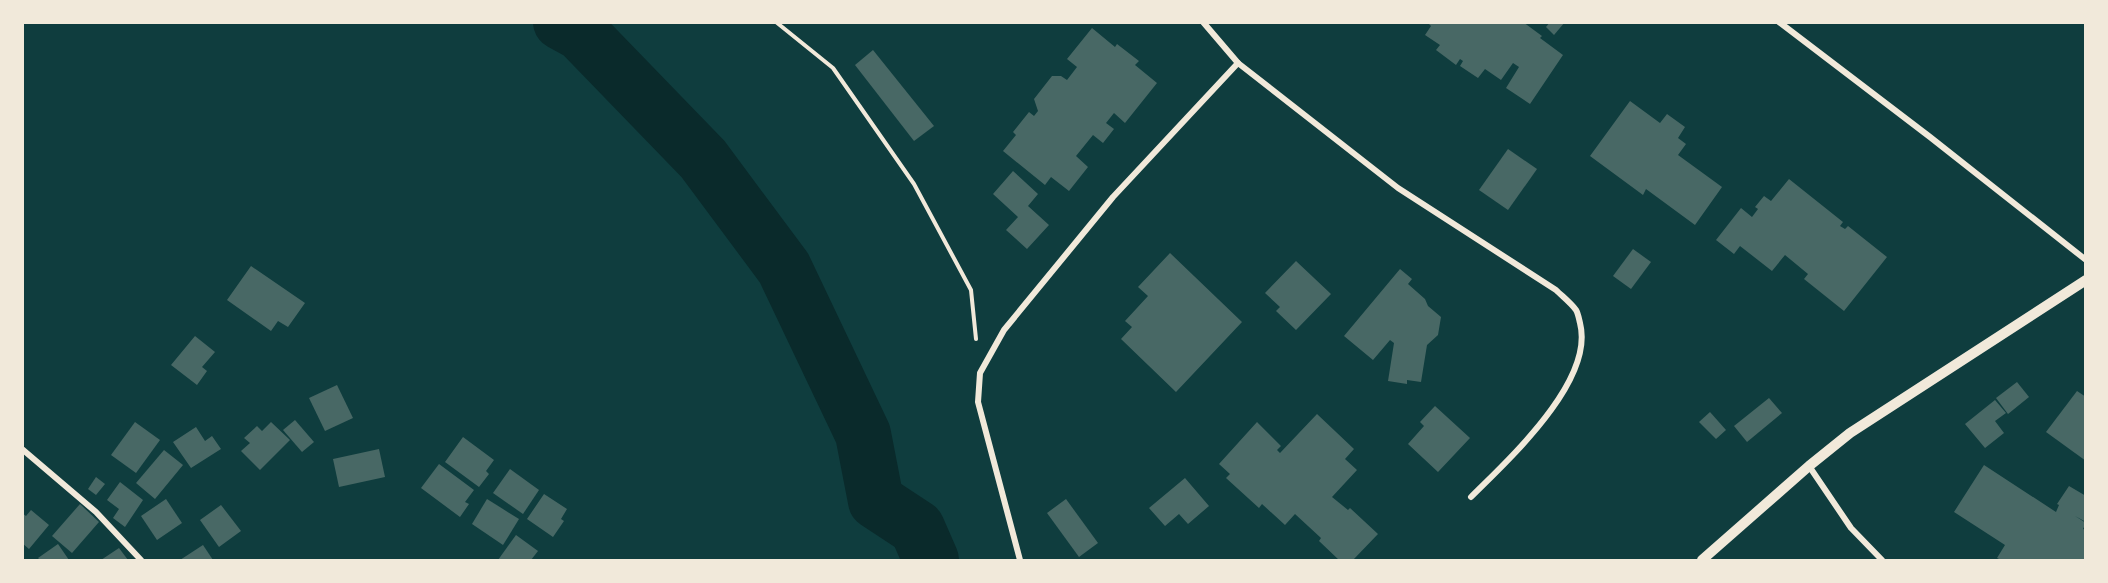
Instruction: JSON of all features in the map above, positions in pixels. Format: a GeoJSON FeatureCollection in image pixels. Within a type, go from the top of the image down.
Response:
{"type":"FeatureCollection","features":[{"type":"Feature","properties":{"kind":"street"},"geometry":{"type":"LineString","coordinates":[[1203,22],[1238,63],[1398,188],[1556,290],[1576,310],[1583,335],[1578,363],[1567,386],[1526,441],[1471,497]]}},
{"type":"Feature","properties":{"kind":"street"},"geometry":{"type":"LineString","coordinates":[[1779,22],[1930,137],[2085,260]]}},
{"type":"Feature","properties":{"kind":"street"},"geometry":{"type":"LineString","coordinates":[[1020,561],[978,402],[980,372],[1004,330],[1113,197],[1238,63]]}},
{"type":"Feature","properties":{"kind":"street"},"geometry":{"type":"LineString","coordinates":[[1702,561],[1809,466],[1850,433],[2085,280]]}},
{"type":"Feature","properties":{"kind":"street"},"geometry":{"type":"LineString","coordinates":[[22,449],[96,512],[141,561]]}},
{"type":"Feature","properties":{"kind":"street"},"geometry":{"type":"LineString","coordinates":[[1809,466],[1851,528],[1882,561]]}},
{"type":"Feature","properties":{"kind":"path"},"geometry":{"type":"LineString","coordinates":[[776,22],[833,68],[914,184],[971,290],[980,372]]}},
{"type":"Feature","properties":{"kind":"building"},"geometry":{"type":"Polygon","coordinates":[[[1427,22],[1523,22],[1563,55],[1530,104],[1506,88],[1519,67],[1513,63],[1501,80],[1485,69],[1478,78],[1460,66],[1463,61],[1460,59],[1456,65],[1436,50],[1440,45],[1425,35],[1431,26],[1427,22]]]}},
{"type":"Feature","properties":{"kind":"building"},"geometry":{"type":"Polygon","coordinates":[[[1550,22],[1565,22],[1554,35],[1546,27],[1550,22]]]}},
{"type":"Feature","properties":{"kind":"building"},"geometry":{"type":"Polygon","coordinates":[[[1092,28],[1115,47],[1117,44],[1139,61],[1135,65],[1157,83],[1125,123],[1114,113],[1106,123],[1114,129],[1103,143],[1093,135],[1076,156],[1088,167],[1069,191],[1051,177],[1045,185],[1003,151],[1016,135],[1013,132],[1029,112],[1034,116],[1038,111],[1034,99],[1052,76],[1061,76],[1067,80],[1077,67],[1067,59],[1092,28]]]}},
{"type":"Feature","properties":{"kind":"building"},"geometry":{"type":"Polygon","coordinates":[[[873,50],[934,126],[914,141],[855,65],[873,50]]]}},
{"type":"Feature","properties":{"kind":"building"},"geometry":{"type":"Polygon","coordinates":[[[1630,101],[1660,123],[1667,114],[1685,127],[1678,138],[1686,144],[1678,155],[1722,187],[1695,225],[1646,189],[1643,195],[1590,156],[1630,101]]]}},
{"type":"Feature","properties":{"kind":"building"},"geometry":{"type":"Polygon","coordinates":[[[1508,149],[1537,169],[1508,210],[1479,190],[1508,149]]]}},
{"type":"Feature","properties":{"kind":"building"},"geometry":{"type":"Polygon","coordinates":[[[1013,171],[1038,194],[1028,206],[1049,225],[1027,249],[1006,230],[1018,217],[993,194],[1013,171]]]}},
{"type":"Feature","properties":{"kind":"building"},"geometry":{"type":"Polygon","coordinates":[[[1789,179],[1843,222],[1840,226],[1845,229],[1848,226],[1887,257],[1844,311],[1804,279],[1808,274],[1785,255],[1772,271],[1740,246],[1734,254],[1716,240],[1741,208],[1752,217],[1758,209],[1755,207],[1764,196],[1771,201],[1789,179]]]}},
{"type":"Feature","properties":{"kind":"building"},"geometry":{"type":"Polygon","coordinates":[[[1633,249],[1651,262],[1631,289],[1613,276],[1633,249]]]}},
{"type":"Feature","properties":{"kind":"building"},"geometry":{"type":"Polygon","coordinates":[[[1170,253],[1242,322],[1176,392],[1121,339],[1132,327],[1125,321],[1148,296],[1138,287],[1170,253]]]}},
{"type":"Feature","properties":{"kind":"building"},"geometry":{"type":"Polygon","coordinates":[[[1296,261],[1331,294],[1296,330],[1276,311],[1280,307],[1265,293],[1296,261]]]}},
{"type":"Feature","properties":{"kind":"building"},"geometry":{"type":"Polygon","coordinates":[[[251,266],[305,303],[288,327],[278,321],[271,331],[227,300],[251,266]]]}},
{"type":"Feature","properties":{"kind":"building"},"geometry":{"type":"Polygon","coordinates":[[[1400,269],[1412,279],[1408,284],[1441,317],[1438,335],[1427,345],[1421,382],[1407,380],[1407,384],[1388,381],[1394,343],[1390,340],[1373,360],[1344,336],[1400,269]]]}},
{"type":"Feature","properties":{"kind":"building"},"geometry":{"type":"Polygon","coordinates":[[[195,336],[215,352],[202,367],[207,371],[197,385],[171,365],[195,336]]]}},
{"type":"Feature","properties":{"kind":"building"},"geometry":{"type":"Polygon","coordinates":[[[2017,382],[2029,397],[2008,414],[1996,398],[2017,382]]]}},
{"type":"Feature","properties":{"kind":"building"},"geometry":{"type":"Polygon","coordinates":[[[337,385],[353,418],[325,431],[309,398],[337,385]]]}},
{"type":"Feature","properties":{"kind":"building"},"geometry":{"type":"Polygon","coordinates":[[[2077,391],[2086,397],[2086,461],[2046,432],[2077,391]]]}},
{"type":"Feature","properties":{"kind":"building"},"geometry":{"type":"Polygon","coordinates":[[[1769,398],[1782,413],[1747,442],[1734,426],[1769,398]]]}},
{"type":"Feature","properties":{"kind":"building"},"geometry":{"type":"Polygon","coordinates":[[[1995,400],[2006,413],[1995,421],[2004,433],[1985,448],[1965,424],[1995,400]]]}},
{"type":"Feature","properties":{"kind":"building"},"geometry":{"type":"Polygon","coordinates":[[[1435,406],[1470,438],[1438,472],[1408,444],[1424,426],[1420,422],[1435,406]]]}},
{"type":"Feature","properties":{"kind":"building"},"geometry":{"type":"Polygon","coordinates":[[[1710,412],[1726,430],[1716,439],[1699,422],[1710,412]]]}},
{"type":"Feature","properties":{"kind":"building"},"geometry":{"type":"Polygon","coordinates":[[[1317,414],[1354,449],[1345,459],[1357,470],[1332,497],[1348,510],[1350,508],[1378,534],[1353,560],[1339,560],[1319,541],[1321,538],[1295,514],[1285,525],[1262,504],[1259,508],[1226,478],[1230,474],[1219,464],[1257,422],[1281,446],[1277,450],[1280,453],[1317,414]]]}},
{"type":"Feature","properties":{"kind":"building"},"geometry":{"type":"Polygon","coordinates":[[[295,420],[314,442],[302,452],[283,430],[295,420]]]}},
{"type":"Feature","properties":{"kind":"building"},"geometry":{"type":"Polygon","coordinates":[[[135,422],[160,440],[136,473],[111,455],[135,422]]]}},
{"type":"Feature","properties":{"kind":"building"},"geometry":{"type":"Polygon","coordinates":[[[271,422],[290,440],[260,470],[241,451],[250,443],[244,438],[257,426],[262,431],[271,422]]]}},
{"type":"Feature","properties":{"kind":"building"},"geometry":{"type":"Polygon","coordinates":[[[196,427],[205,441],[212,436],[221,449],[191,468],[173,442],[196,427]]]}},
{"type":"Feature","properties":{"kind":"building"},"geometry":{"type":"Polygon","coordinates":[[[463,437],[494,460],[486,471],[489,474],[479,487],[445,462],[463,437]]]}},
{"type":"Feature","properties":{"kind":"building"},"geometry":{"type":"Polygon","coordinates":[[[379,449],[385,477],[339,487],[333,459],[379,449]]]}},
{"type":"Feature","properties":{"kind":"building"},"geometry":{"type":"Polygon","coordinates":[[[164,450],[183,465],[155,499],[136,483],[164,450]]]}},
{"type":"Feature","properties":{"kind":"building"},"geometry":{"type":"Polygon","coordinates":[[[439,464],[474,490],[465,502],[469,504],[460,517],[421,488],[439,464]]]}},
{"type":"Feature","properties":{"kind":"building"},"geometry":{"type":"Polygon","coordinates":[[[1984,465],[2056,512],[2059,505],[2057,504],[2069,486],[2086,496],[2086,522],[2075,516],[2086,523],[2083,529],[2086,530],[2086,560],[2001,560],[1997,558],[2005,545],[1954,512],[1984,465]]]}},
{"type":"Feature","properties":{"kind":"building"},"geometry":{"type":"Polygon","coordinates":[[[510,469],[539,490],[523,514],[493,493],[510,469]]]}},
{"type":"Feature","properties":{"kind":"building"},"geometry":{"type":"Polygon","coordinates":[[[96,477],[105,484],[96,495],[88,489],[96,477]]]}},
{"type":"Feature","properties":{"kind":"building"},"geometry":{"type":"Polygon","coordinates":[[[1185,478],[1209,506],[1188,524],[1179,514],[1165,526],[1149,508],[1185,478]]]}},
{"type":"Feature","properties":{"kind":"building"},"geometry":{"type":"Polygon","coordinates":[[[120,482],[143,500],[125,527],[113,518],[119,509],[107,500],[120,482]]]}},
{"type":"Feature","properties":{"kind":"building"},"geometry":{"type":"Polygon","coordinates":[[[544,494],[567,509],[561,519],[564,521],[553,537],[527,519],[544,494]]]}},
{"type":"Feature","properties":{"kind":"building"},"geometry":{"type":"Polygon","coordinates":[[[166,499],[182,523],[157,540],[141,516],[166,499]]]}},
{"type":"Feature","properties":{"kind":"building"},"geometry":{"type":"Polygon","coordinates":[[[487,499],[519,519],[503,545],[472,524],[487,499]]]}},
{"type":"Feature","properties":{"kind":"building"},"geometry":{"type":"Polygon","coordinates":[[[1066,499],[1098,543],[1079,557],[1047,513],[1066,499]]]}},
{"type":"Feature","properties":{"kind":"building"},"geometry":{"type":"Polygon","coordinates":[[[80,504],[99,522],[72,553],[52,536],[80,504]]]}},
{"type":"Feature","properties":{"kind":"building"},"geometry":{"type":"Polygon","coordinates":[[[221,505],[241,531],[219,547],[200,520],[221,505]]]}},
{"type":"Feature","properties":{"kind":"building"},"geometry":{"type":"Polygon","coordinates":[[[31,510],[49,525],[29,549],[22,543],[22,513],[26,516],[31,510]]]}},
{"type":"Feature","properties":{"kind":"building"},"geometry":{"type":"Polygon","coordinates":[[[516,535],[538,551],[531,560],[498,560],[516,535]]]}},
{"type":"Feature","properties":{"kind":"building"},"geometry":{"type":"Polygon","coordinates":[[[58,544],[69,560],[40,560],[38,558],[58,544]]]}},
{"type":"Feature","properties":{"kind":"building"},"geometry":{"type":"Polygon","coordinates":[[[203,545],[213,560],[180,560],[203,545]]]}},
{"type":"Feature","properties":{"kind":"building"},"geometry":{"type":"Polygon","coordinates":[[[119,548],[128,560],[101,560],[119,548]]]}},
{"type":"Feature","properties":{"kind":"waterway"},"geometry":{"type":"LineString","coordinates":[[561,22],[581,33],[703,159],[784,268],[863,434],[876,501],[917,528],[931,560]]}}]}
